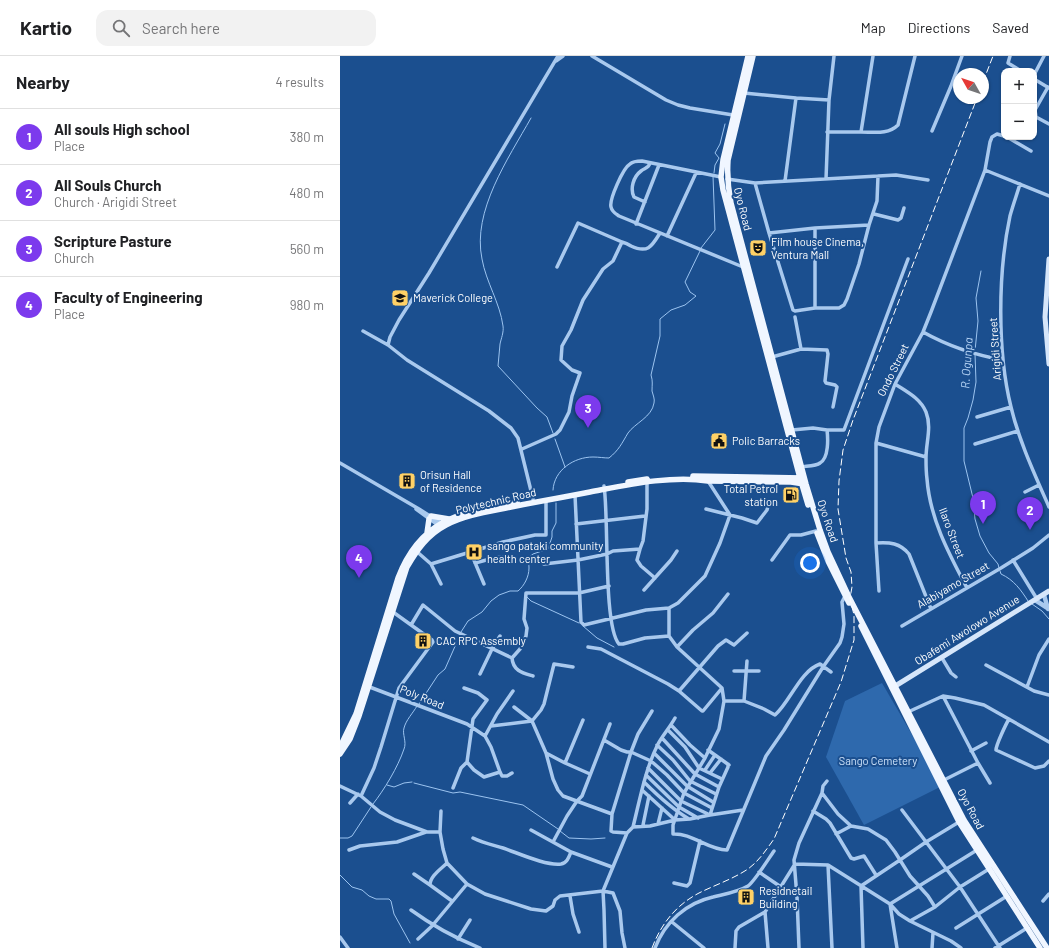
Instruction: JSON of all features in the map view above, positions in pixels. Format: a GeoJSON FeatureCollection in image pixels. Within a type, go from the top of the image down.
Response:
{"type":"FeatureCollection","features":[{"type":"Feature","properties":{"kind":"main road","name":"Oyo Road"},"geometry":{"type":"LineString","coordinates":[[748,56],[723,160],[725,202],[743,267],[772,357],[792,430],[799,467]]}},
{"type":"Feature","properties":{"kind":"main road","name":"Oyo Road"},"geometry":{"type":"LineString","coordinates":[[753,56],[724,178],[816,531],[828,561],[847,596]]}},
{"type":"Feature","properties":{"kind":"main road"},"geometry":{"type":"LineString","coordinates":[[1049,260],[1045,317],[1049,364]]}},
{"type":"Feature","properties":{"kind":"main road"},"geometry":{"type":"LineString","coordinates":[[790,478],[799,467]]}},
{"type":"Feature","properties":{"kind":"main road","name":"Polytechnic Road"},"geometry":{"type":"LineString","coordinates":[[386,626],[407,567],[415,550],[450,519],[472,512],[533,499],[542,500],[575,495],[636,480],[669,476],[758,479],[791,482],[803,481]]}},
{"type":"Feature","properties":{"kind":"main road","name":"Polytechnic Road"},"geometry":{"type":"LineString","coordinates":[[340,747],[356,714],[367,685],[386,626],[398,578],[403,566],[427,533],[457,520],[477,515],[542,500],[604,488],[647,482],[686,479],[708,481],[790,478],[803,481]]}},
{"type":"Feature","properties":{"kind":"main road","name":"Oyo Road"},"geometry":{"type":"LineString","coordinates":[[803,481],[826,546],[854,611],[964,820],[1040,948]]}},
{"type":"Feature","properties":{"kind":"main road"},"geometry":{"type":"LineString","coordinates":[[427,533],[430,517],[450,519]]}},
{"type":"Feature","properties":{"kind":"main road","name":"Obafemi Awolowo Avenue"},"geometry":{"type":"LineString","coordinates":[[893,687],[1049,591]]}},
{"type":"Feature","properties":{"kind":"main road","name":"Polytechnic Road"},"geometry":{"type":"LineString","coordinates":[[340,754],[350,739],[359,716],[367,685]]}},
{"type":"Feature","properties":{"kind":"main road","name":"Oyo Road"},"geometry":{"type":"LineString","coordinates":[[907,713],[959,822],[1007,896],[1015,904],[1047,948]]}},
{"type":"Feature","properties":{"kind":"street"},"geometry":{"type":"LineString","coordinates":[[388,345],[390,336],[399,320],[429,273],[558,56]]}},
{"type":"Feature","properties":{"kind":"street"},"geometry":{"type":"LineString","coordinates":[[555,62],[563,56]]}},
{"type":"Feature","properties":{"kind":"street"},"geometry":{"type":"LineString","coordinates":[[592,56],[666,100],[678,105],[733,115]]}},
{"type":"Feature","properties":{"kind":"street"},"geometry":{"type":"LineString","coordinates":[[826,179],[829,100],[834,56]]}},
{"type":"Feature","properties":{"kind":"street"},"geometry":{"type":"LineString","coordinates":[[861,132],[873,56]]}},
{"type":"Feature","properties":{"kind":"street"},"geometry":{"type":"LineString","coordinates":[[827,132],[887,132],[891,131],[898,125],[915,56]]}},
{"type":"Feature","properties":{"kind":"street"},"geometry":{"type":"LineString","coordinates":[[932,131],[952,86],[962,56]]}},
{"type":"Feature","properties":{"kind":"street"},"geometry":{"type":"LineString","coordinates":[[1010,56],[1008,63],[1016,68]]}},
{"type":"Feature","properties":{"kind":"street"},"geometry":{"type":"LineString","coordinates":[[1037,69],[1044,56]]}},
{"type":"Feature","properties":{"kind":"street"},"geometry":{"type":"LineString","coordinates":[[1037,81],[1049,88],[1035,110],[1036,117],[1049,124]]}},
{"type":"Feature","properties":{"kind":"street"},"geometry":{"type":"LineString","coordinates":[[744,93],[829,100]]}},
{"type":"Feature","properties":{"kind":"street"},"geometry":{"type":"LineString","coordinates":[[785,181],[796,98]]}},
{"type":"Feature","properties":{"kind":"street","name":"Ondo Street"},"geometry":{"type":"LineString","coordinates":[[879,591],[876,543],[876,443],[879,427],[895,384],[923,332],[985,170],[992,137],[997,134],[1001,135]]}},
{"type":"Feature","properties":{"kind":"street"},"geometry":{"type":"LineString","coordinates":[[1013,140],[1031,150]]}},
{"type":"Feature","properties":{"kind":"street"},"geometry":{"type":"LineString","coordinates":[[743,267],[636,224],[612,212],[610,206],[611,200],[622,174],[630,163],[638,161],[755,183],[896,175],[928,180]]}},
{"type":"Feature","properties":{"kind":"street"},"geometry":{"type":"LineString","coordinates":[[645,202],[634,197],[631,191],[639,173],[648,168],[650,163]]}},
{"type":"Feature","properties":{"kind":"street"},"geometry":{"type":"LineString","coordinates":[[636,224],[659,165]]}},
{"type":"Feature","properties":{"kind":"street"},"geometry":{"type":"LineString","coordinates":[[985,170],[1049,196]]}},
{"type":"Feature","properties":{"kind":"street"},"geometry":{"type":"LineString","coordinates":[[667,236],[696,172]]}},
{"type":"Feature","properties":{"kind":"street"},"geometry":{"type":"LineString","coordinates":[[755,183],[769,233],[795,312],[815,308],[834,309],[844,305],[859,264],[869,225],[874,214],[877,201],[878,176]]}},
{"type":"Feature","properties":{"kind":"street","name":"Arigidi Street"},"geometry":{"type":"LineString","coordinates":[[1020,184],[1010,215],[1002,283],[1001,321],[1003,360],[1011,407],[1018,431],[1039,485],[1047,498],[1049,507]]}},
{"type":"Feature","properties":{"kind":"street"},"geometry":{"type":"LineString","coordinates":[[874,214],[898,220],[901,218],[904,208]]}},
{"type":"Feature","properties":{"kind":"street"},"geometry":{"type":"LineString","coordinates":[[557,267],[578,223],[639,249],[647,249],[652,246],[660,233]]}},
{"type":"Feature","properties":{"kind":"street"},"geometry":{"type":"LineString","coordinates":[[769,233],[815,228],[869,225]]}},
{"type":"Feature","properties":{"kind":"street"},"geometry":{"type":"LineString","coordinates":[[815,228],[815,308]]}},
{"type":"Feature","properties":{"kind":"street"},"geometry":{"type":"LineString","coordinates":[[522,450],[556,434],[565,422],[569,412],[574,388],[580,373],[572,370],[561,360],[562,346],[571,330],[583,300],[603,269],[613,261],[622,242]]}},
{"type":"Feature","properties":{"kind":"street"},"geometry":{"type":"LineString","coordinates":[[792,430],[813,428],[844,430],[908,258]]}},
{"type":"Feature","properties":{"kind":"street"},"geometry":{"type":"LineString","coordinates":[[795,317],[802,349]]}},
{"type":"Feature","properties":{"kind":"street"},"geometry":{"type":"LineString","coordinates":[[363,331],[388,345],[407,360],[489,411],[512,428],[517,435],[522,450],[533,499]]}},
{"type":"Feature","properties":{"kind":"street"},"geometry":{"type":"LineString","coordinates":[[923,332],[940,341],[971,353],[1003,360]]}},
{"type":"Feature","properties":{"kind":"street"},"geometry":{"type":"LineString","coordinates":[[772,357],[802,349],[821,349],[828,351],[825,381],[826,383],[835,385],[836,387],[833,407]]}},
{"type":"Feature","properties":{"kind":"street","name":"Ilaro Street"},"geometry":{"type":"LineString","coordinates":[[895,384],[914,396],[920,402],[927,414],[929,424],[926,457],[927,481],[938,527],[947,550],[967,588]]}},
{"type":"Feature","properties":{"kind":"street"},"geometry":{"type":"LineString","coordinates":[[978,417],[1011,407]]}},
{"type":"Feature","properties":{"kind":"street"},"geometry":{"type":"LineString","coordinates":[[799,467],[819,464],[822,462],[827,449],[828,430]]}},
{"type":"Feature","properties":{"kind":"street"},"geometry":{"type":"LineString","coordinates":[[975,444],[1018,431]]}},
{"type":"Feature","properties":{"kind":"street"},"geometry":{"type":"LineString","coordinates":[[876,443],[926,457]]}},
{"type":"Feature","properties":{"kind":"street"},"geometry":{"type":"LineString","coordinates":[[340,463],[430,517],[441,526]]}},
{"type":"Feature","properties":{"kind":"street"},"geometry":{"type":"LineString","coordinates":[[708,481],[730,515]]}},
{"type":"Feature","properties":{"kind":"street"},"geometry":{"type":"LineString","coordinates":[[647,482],[646,516],[643,541],[637,560],[638,564],[655,578]]}},
{"type":"Feature","properties":{"kind":"street"},"geometry":{"type":"LineString","coordinates":[[1025,492],[1039,485]]}},
{"type":"Feature","properties":{"kind":"street"},"geometry":{"type":"LineString","coordinates":[[604,488],[611,618],[616,639],[619,644],[623,644],[645,638],[669,636]]}},
{"type":"Feature","properties":{"kind":"street"},"geometry":{"type":"LineString","coordinates":[[575,495],[578,593],[582,625],[646,610],[669,608],[685,598],[705,576],[720,543],[730,515]]}},
{"type":"Feature","properties":{"kind":"street"},"geometry":{"type":"LineString","coordinates":[[431,564],[503,542],[535,535],[546,535],[542,500]]}},
{"type":"Feature","properties":{"kind":"street"},"geometry":{"type":"LineString","coordinates":[[706,509],[757,524],[767,510],[769,502]]}},
{"type":"Feature","properties":{"kind":"street"},"geometry":{"type":"LineString","coordinates":[[576,524],[646,516]]}},
{"type":"Feature","properties":{"kind":"street"},"geometry":{"type":"LineString","coordinates":[[772,560],[789,536],[801,535],[816,531]]}},
{"type":"Feature","properties":{"kind":"street"},"geometry":{"type":"LineString","coordinates":[[1049,536],[1013,560],[1033,602],[1049,609]]}},
{"type":"Feature","properties":{"kind":"street"},"geometry":{"type":"LineString","coordinates":[[876,543],[891,542],[905,548],[909,554],[931,609]]}},
{"type":"Feature","properties":{"kind":"street"},"geometry":{"type":"LineString","coordinates":[[472,546],[471,553],[474,563],[484,584]]}},
{"type":"Feature","properties":{"kind":"street"},"geometry":{"type":"LineString","coordinates":[[544,564],[578,560],[607,554],[613,551],[640,549]]}},
{"type":"Feature","properties":{"kind":"street"},"geometry":{"type":"LineString","coordinates":[[415,550],[431,564],[441,584]]}},
{"type":"Feature","properties":{"kind":"street"},"geometry":{"type":"LineString","coordinates":[[644,590],[671,560],[676,551]]}},
{"type":"Feature","properties":{"kind":"street"},"geometry":{"type":"LineString","coordinates":[[474,563],[494,558],[512,556]]}},
{"type":"Feature","properties":{"kind":"street","name":"Alabiyamo Street"},"geometry":{"type":"LineString","coordinates":[[902,626],[1013,560]]}},
{"type":"Feature","properties":{"kind":"street"},"geometry":{"type":"LineString","coordinates":[[512,658],[520,649],[526,636],[527,628],[524,619],[526,593],[578,593],[609,586]]}},
{"type":"Feature","properties":{"kind":"street"},"geometry":{"type":"LineString","coordinates":[[677,647],[693,630],[713,613],[728,594]]}},
{"type":"Feature","properties":{"kind":"street"},"geometry":{"type":"LineString","coordinates":[[1044,595],[1049,609]]}},
{"type":"Feature","properties":{"kind":"street"},"geometry":{"type":"LineString","coordinates":[[669,608],[669,636],[677,647],[722,688],[724,701],[719,729],[700,768],[687,786],[677,812],[673,834],[682,834],[718,850],[727,850],[742,810],[769,750],[784,730],[823,667],[836,650],[842,637],[844,624],[842,602],[847,596]]}},
{"type":"Feature","properties":{"kind":"street"},"geometry":{"type":"LineString","coordinates":[[411,625],[423,605],[455,631],[512,658]]}},
{"type":"Feature","properties":{"kind":"street"},"geometry":{"type":"LineString","coordinates":[[350,803],[360,795],[374,768],[396,696],[402,683],[433,641],[392,612]]}},
{"type":"Feature","properties":{"kind":"street"},"geometry":{"type":"LineString","coordinates":[[679,691],[718,646],[726,640],[734,645],[747,633]]}},
{"type":"Feature","properties":{"kind":"street"},"geometry":{"type":"LineString","coordinates":[[480,674],[500,636]]}},
{"type":"Feature","properties":{"kind":"street"},"geometry":{"type":"LineString","coordinates":[[1027,687],[1039,655],[1049,639]]}},
{"type":"Feature","properties":{"kind":"street"},"geometry":{"type":"LineString","coordinates":[[588,647],[602,649],[668,684],[679,691],[702,711],[722,688]]}},
{"type":"Feature","properties":{"kind":"street"},"geometry":{"type":"LineString","coordinates":[[512,658],[516,669],[533,676]]}},
{"type":"Feature","properties":{"kind":"street"},"geometry":{"type":"LineString","coordinates":[[942,658],[951,673],[956,677]]}},
{"type":"Feature","properties":{"kind":"street"},"geometry":{"type":"LineString","coordinates":[[744,701],[747,661]]}},
{"type":"Feature","properties":{"kind":"street"},"geometry":{"type":"LineString","coordinates":[[491,726],[532,721],[542,708],[554,664],[573,667]]}},
{"type":"Feature","properties":{"kind":"street"},"geometry":{"type":"LineString","coordinates":[[724,701],[744,701],[764,709],[774,715],[801,680],[817,665],[820,664],[831,672]]}},
{"type":"Feature","properties":{"kind":"street"},"geometry":{"type":"LineString","coordinates":[[986,665],[1034,691],[1049,696]]}},
{"type":"Feature","properties":{"kind":"street"},"geometry":{"type":"LineString","coordinates":[[734,671],[759,672]]}},
{"type":"Feature","properties":{"kind":"street","name":"Poly Road"},"geometry":{"type":"LineString","coordinates":[[367,685],[464,723],[485,736]]}},
{"type":"Feature","properties":{"kind":"street"},"geometry":{"type":"LineString","coordinates":[[453,788],[461,768],[467,762],[473,728],[473,719],[487,700],[478,693],[464,688]]}},
{"type":"Feature","properties":{"kind":"street"},"geometry":{"type":"LineString","coordinates":[[512,773],[504,776],[500,772],[491,747],[485,736],[497,714],[513,691]]}},
{"type":"Feature","properties":{"kind":"street"},"geometry":{"type":"LineString","coordinates":[[907,713],[943,696],[955,698],[984,705],[1049,742]]}},
{"type":"Feature","properties":{"kind":"street"},"geometry":{"type":"LineString","coordinates":[[943,696],[990,783]]}},
{"type":"Feature","properties":{"kind":"street"},"geometry":{"type":"LineString","coordinates":[[514,707],[532,721],[546,753],[553,779],[559,792],[563,796],[612,814]]}},
{"type":"Feature","properties":{"kind":"street"},"geometry":{"type":"LineString","coordinates":[[627,833],[611,831],[612,814],[631,752],[638,734],[652,711]]}},
{"type":"Feature","properties":{"kind":"street"},"geometry":{"type":"LineString","coordinates":[[605,948],[605,925],[602,891],[627,833],[633,827],[644,782],[654,753],[675,718]]}},
{"type":"Feature","properties":{"kind":"street"},"geometry":{"type":"LineString","coordinates":[[1009,719],[1004,726],[996,746],[996,750],[1034,768],[1044,766],[1049,761]]}},
{"type":"Feature","properties":{"kind":"street"},"geometry":{"type":"LineString","coordinates":[[565,763],[583,720]]}},
{"type":"Feature","properties":{"kind":"street"},"geometry":{"type":"LineString","coordinates":[[553,842],[577,801],[582,796],[610,724]]}},
{"type":"Feature","properties":{"kind":"street"},"geometry":{"type":"LineString","coordinates":[[671,725],[705,758]]}},
{"type":"Feature","properties":{"kind":"street"},"geometry":{"type":"LineString","coordinates":[[668,730],[685,747],[700,768],[722,779]]}},
{"type":"Feature","properties":{"kind":"street"},"geometry":{"type":"LineString","coordinates":[[662,738],[695,774],[719,787]]}},
{"type":"Feature","properties":{"kind":"street"},"geometry":{"type":"LineString","coordinates":[[604,740],[621,750],[631,752],[651,761],[684,793],[712,808]]}},
{"type":"Feature","properties":{"kind":"street"},"geometry":{"type":"LineString","coordinates":[[972,751],[986,743]]}},
{"type":"Feature","properties":{"kind":"street"},"geometry":{"type":"LineString","coordinates":[[658,745],[673,760],[690,781],[716,794]]}},
{"type":"Feature","properties":{"kind":"street"},"geometry":{"type":"LineString","coordinates":[[708,750],[729,765],[716,794],[710,815]]}},
{"type":"Feature","properties":{"kind":"street"},"geometry":{"type":"LineString","coordinates":[[546,753],[590,774]]}},
{"type":"Feature","properties":{"kind":"street"},"geometry":{"type":"LineString","coordinates":[[654,753],[687,786],[713,802]]}},
{"type":"Feature","properties":{"kind":"street"},"geometry":{"type":"LineString","coordinates":[[705,770],[715,755]]}},
{"type":"Feature","properties":{"kind":"street"},"geometry":{"type":"LineString","coordinates":[[710,773],[721,759]]}},
{"type":"Feature","properties":{"kind":"street"},"geometry":{"type":"LineString","coordinates":[[467,762],[474,770],[484,777],[500,772]]}},
{"type":"Feature","properties":{"kind":"street"},"geometry":{"type":"LineString","coordinates":[[944,780],[978,763]]}},
{"type":"Feature","properties":{"kind":"street"},"geometry":{"type":"LineString","coordinates":[[648,768],[681,801],[710,815]]}},
{"type":"Feature","properties":{"kind":"street"},"geometry":{"type":"LineString","coordinates":[[646,775],[679,807],[698,818]]}},
{"type":"Feature","properties":{"kind":"street"},"geometry":{"type":"LineString","coordinates":[[799,948],[795,864],[796,851],[822,794],[823,786],[828,781]]}},
{"type":"Feature","properties":{"kind":"street"},"geometry":{"type":"LineString","coordinates":[[644,782],[677,812],[690,820]]}},
{"type":"Feature","properties":{"kind":"street"},"geometry":{"type":"LineString","coordinates":[[340,786],[360,795],[373,804],[380,812],[395,820],[428,832]]}},
{"type":"Feature","properties":{"kind":"street"},"geometry":{"type":"LineString","coordinates":[[642,790],[675,820]]}},
{"type":"Feature","properties":{"kind":"street"},"geometry":{"type":"LineString","coordinates":[[822,794],[838,814],[851,826]]}},
{"type":"Feature","properties":{"kind":"street"},"geometry":{"type":"LineString","coordinates":[[643,826],[649,796]]}},
{"type":"Feature","properties":{"kind":"street"},"geometry":{"type":"LineString","coordinates":[[658,824],[662,808]]}},
{"type":"Feature","properties":{"kind":"street"},"geometry":{"type":"LineString","coordinates":[[633,827],[675,820],[690,820],[742,810]]}},
{"type":"Feature","properties":{"kind":"street"},"geometry":{"type":"LineString","coordinates":[[902,810],[960,887],[998,947],[1027,928]]}},
{"type":"Feature","properties":{"kind":"street"},"geometry":{"type":"LineString","coordinates":[[441,811],[440,832],[447,863],[467,884],[485,894],[539,911],[550,910],[558,897],[602,891],[612,893],[618,906],[626,948]]}},
{"type":"Feature","properties":{"kind":"street"},"geometry":{"type":"LineString","coordinates":[[813,811],[826,819],[850,858],[854,859],[864,856],[876,875]]}},
{"type":"Feature","properties":{"kind":"street"},"geometry":{"type":"LineString","coordinates":[[860,886],[959,822]]}},
{"type":"Feature","properties":{"kind":"street"},"geometry":{"type":"LineString","coordinates":[[836,834],[851,826],[865,827],[882,837],[892,847],[910,876],[935,906]]}},
{"type":"Feature","properties":{"kind":"street"},"geometry":{"type":"LineString","coordinates":[[531,830],[571,852],[612,867]]}},
{"type":"Feature","properties":{"kind":"street"},"geometry":{"type":"LineString","coordinates":[[350,850],[360,846],[397,842],[428,832],[440,832]]}},
{"type":"Feature","properties":{"kind":"street"},"geometry":{"type":"LineString","coordinates":[[473,838],[530,858],[560,864],[566,861],[571,852]]}},
{"type":"Feature","properties":{"kind":"street"},"geometry":{"type":"LineString","coordinates":[[674,883],[687,886],[690,883],[700,841]]}},
{"type":"Feature","properties":{"kind":"street"},"geometry":{"type":"LineString","coordinates":[[890,904],[977,850]]}},
{"type":"Feature","properties":{"kind":"street"},"geometry":{"type":"LineString","coordinates":[[655,948],[662,934],[685,908],[697,901],[738,891],[747,886],[753,881],[774,851]]}},
{"type":"Feature","properties":{"kind":"street"},"geometry":{"type":"LineString","coordinates":[[430,885],[432,877],[447,863]]}},
{"type":"Feature","properties":{"kind":"street"},"geometry":{"type":"LineString","coordinates":[[795,864],[828,865],[890,904],[899,914],[910,922],[951,941],[961,948]]}},
{"type":"Feature","properties":{"kind":"street"},"geometry":{"type":"LineString","coordinates":[[735,948],[736,931],[739,927],[765,912],[795,864]]}},
{"type":"Feature","properties":{"kind":"street"},"geometry":{"type":"LineString","coordinates":[[828,865],[832,948]]}},
{"type":"Feature","properties":{"kind":"street"},"geometry":{"type":"LineString","coordinates":[[910,922],[935,906],[960,887],[989,870]]}},
{"type":"Feature","properties":{"kind":"street"},"geometry":{"type":"LineString","coordinates":[[759,872],[781,887]]}},
{"type":"Feature","properties":{"kind":"street"},"geometry":{"type":"LineString","coordinates":[[414,874],[452,901]]}},
{"type":"Feature","properties":{"kind":"street"},"geometry":{"type":"LineString","coordinates":[[418,938],[432,926],[467,884]]}},
{"type":"Feature","properties":{"kind":"street"},"geometry":{"type":"LineString","coordinates":[[860,886],[863,948]]}},
{"type":"Feature","properties":{"kind":"street"},"geometry":{"type":"LineString","coordinates":[[1043,901],[1049,894]]}},
{"type":"Feature","properties":{"kind":"street"},"geometry":{"type":"LineString","coordinates":[[570,896],[578,932]]}},
{"type":"Feature","properties":{"kind":"street"},"geometry":{"type":"LineString","coordinates":[[956,928],[1007,896]]}},
{"type":"Feature","properties":{"kind":"street"},"geometry":{"type":"LineString","coordinates":[[890,904],[897,948]]}},
{"type":"Feature","properties":{"kind":"street"},"geometry":{"type":"LineString","coordinates":[[411,910],[432,926],[480,948]]}},
{"type":"Feature","properties":{"kind":"street"},"geometry":{"type":"LineString","coordinates":[[765,912],[768,948]]}},
{"type":"Feature","properties":{"kind":"street"},"geometry":{"type":"LineString","coordinates":[[458,939],[470,920]]}},
{"type":"Feature","properties":{"kind":"street"},"geometry":{"type":"LineString","coordinates":[[672,922],[704,948]]}},
{"type":"Feature","properties":{"kind":"street"},"geometry":{"type":"LineString","coordinates":[[932,948],[933,933]]}},
{"type":"Feature","properties":{"kind":"street"},"geometry":{"type":"LineString","coordinates":[[340,937],[348,948]]}},
{"type":"Feature","properties":{"kind":"green space","name":"Sango Cemetery"},"geometry":{"type":"Polygon","coordinates":[[[882,683],[942,786],[864,825],[826,757],[845,701],[882,683]]]}},
{"type":"Feature","properties":{"kind":"waterway"},"geometry":{"type":"LineString","coordinates":[[531,118],[494,186],[482,222],[480,241],[484,268],[499,309],[503,326],[498,366],[547,417],[553,433]]}},
{"type":"Feature","properties":{"kind":"waterway"},"geometry":{"type":"LineString","coordinates":[[714,173],[715,165],[719,158],[715,153],[720,144],[725,124]]}},
{"type":"Feature","properties":{"kind":"waterway"},"geometry":{"type":"LineString","coordinates":[[701,248],[715,230],[713,176]]}},
{"type":"Feature","properties":{"kind":"waterway"},"geometry":{"type":"LineString","coordinates":[[553,490],[557,476],[572,462],[579,459],[593,457],[609,458],[618,449],[631,429],[647,416],[653,408],[654,398],[651,375],[660,336],[660,319],[671,310],[685,305],[696,296],[690,292],[685,282],[700,251]]}},
{"type":"Feature","properties":{"kind":"waterway","name":"R. Ogunpa"},"geometry":{"type":"LineString","coordinates":[[975,351],[978,321],[976,298],[981,271]]}},
{"type":"Feature","properties":{"kind":"waterway","name":"R. Ogunpa"},"geometry":{"type":"LineString","coordinates":[[975,354],[976,382],[973,400],[964,428],[964,461],[973,498],[975,519],[980,536],[999,568]]}},
{"type":"Feature","properties":{"kind":"waterway"},"geometry":{"type":"LineString","coordinates":[[555,439],[565,467]]}},
{"type":"Feature","properties":{"kind":"waterway"},"geometry":{"type":"LineString","coordinates":[[461,632],[468,621],[482,612],[491,601],[499,595],[510,591],[518,591],[522,587],[528,575],[528,558],[533,554],[548,549],[552,537],[552,531],[556,523],[556,503]]}},
{"type":"Feature","properties":{"kind":"waterway","name":"R. Ogunpa"},"geometry":{"type":"LineString","coordinates":[[1000,571],[1001,574],[1010,579],[1017,586],[1028,601]]}},
{"type":"Feature","properties":{"kind":"waterway"},"geometry":{"type":"LineString","coordinates":[[527,597],[531,601],[579,623]]}},
{"type":"Feature","properties":{"kind":"waterway","name":"R. Ogunpa"},"geometry":{"type":"LineString","coordinates":[[1032,604],[1042,611],[1049,619]]}},
{"type":"Feature","properties":{"kind":"waterway"},"geometry":{"type":"LineString","coordinates":[[583,626],[597,638],[614,647]]}},
{"type":"Feature","properties":{"kind":"waterway"},"geometry":{"type":"LineString","coordinates":[[419,704],[438,675],[445,669],[460,635]]}},
{"type":"Feature","properties":{"kind":"waterway"},"geometry":{"type":"LineString","coordinates":[[373,804],[386,785],[398,763],[405,746],[405,725],[417,706]]}},
{"type":"Feature","properties":{"kind":"waterway"},"geometry":{"type":"LineString","coordinates":[[387,785],[394,787],[412,782]]}},
{"type":"Feature","properties":{"kind":"waterway"},"geometry":{"type":"LineString","coordinates":[[414,783],[453,793],[460,792],[523,805],[558,829]]}},
{"type":"Feature","properties":{"kind":"waterway"},"geometry":{"type":"LineString","coordinates":[[340,838],[348,838],[352,836],[371,807]]}},
{"type":"Feature","properties":{"kind":"waterway"},"geometry":{"type":"LineString","coordinates":[[560,831],[569,838],[605,838]]}},
{"type":"Feature","properties":{"kind":"waterway"},"geometry":{"type":"LineString","coordinates":[[340,875],[352,887],[362,890],[369,896],[376,899],[389,899],[391,901],[394,914],[410,943]]}},
{"type":"Feature","properties":{"kind":"railway"},"geometry":{"type":"LineString","coordinates":[[988,68],[993,56]]}},
{"type":"Feature","properties":{"kind":"railway"},"geometry":{"type":"LineString","coordinates":[[652,948],[660,931],[676,909],[699,893],[748,869],[759,859],[774,839],[841,682],[854,640],[854,615],[850,598],[852,587],[851,572],[846,558],[838,509],[839,481],[843,450],[853,420],[975,104]]}},
{"type":"Feature","properties":{"kind":"place","name":"Film house Cinema, Ventura Mall"},"geometry":{"type":"Point","coordinates":[758,248]}},
{"type":"Feature","properties":{"kind":"place","name":"Maverick College"},"geometry":{"type":"Point","coordinates":[400,298]}},
{"type":"Feature","properties":{"kind":"place","name":"Scripture Pasture"},"geometry":{"type":"Point","coordinates":[588,428]}},
{"type":"Feature","properties":{"kind":"place","name":"Polic Barracks"},"geometry":{"type":"Point","coordinates":[719,441]}},
{"type":"Feature","properties":{"kind":"place","name":"Orisun Hall of Residence"},"geometry":{"type":"Point","coordinates":[407,481]}},
{"type":"Feature","properties":{"kind":"place","name":"Total Petrol station"},"geometry":{"type":"Point","coordinates":[791,495]}},
{"type":"Feature","properties":{"kind":"place","name":"All souls High school"},"geometry":{"type":"Point","coordinates":[983,524]}},
{"type":"Feature","properties":{"kind":"place","name":"All Souls Church"},"geometry":{"type":"Point","coordinates":[1030,530]}},
{"type":"Feature","properties":{"kind":"place","name":"sango pataki community health center"},"geometry":{"type":"Point","coordinates":[474,552]}},
{"type":"Feature","properties":{"kind":"place","name":"Faculty of Engineering"},"geometry":{"type":"Point","coordinates":[359,578]}},
{"type":"Feature","properties":{"kind":"place","name":"CAC RPC Assembly"},"geometry":{"type":"Point","coordinates":[423,641]}},
{"type":"Feature","properties":{"kind":"place","name":"Residnetail Building"},"geometry":{"type":"Point","coordinates":[746,897]}}]}
